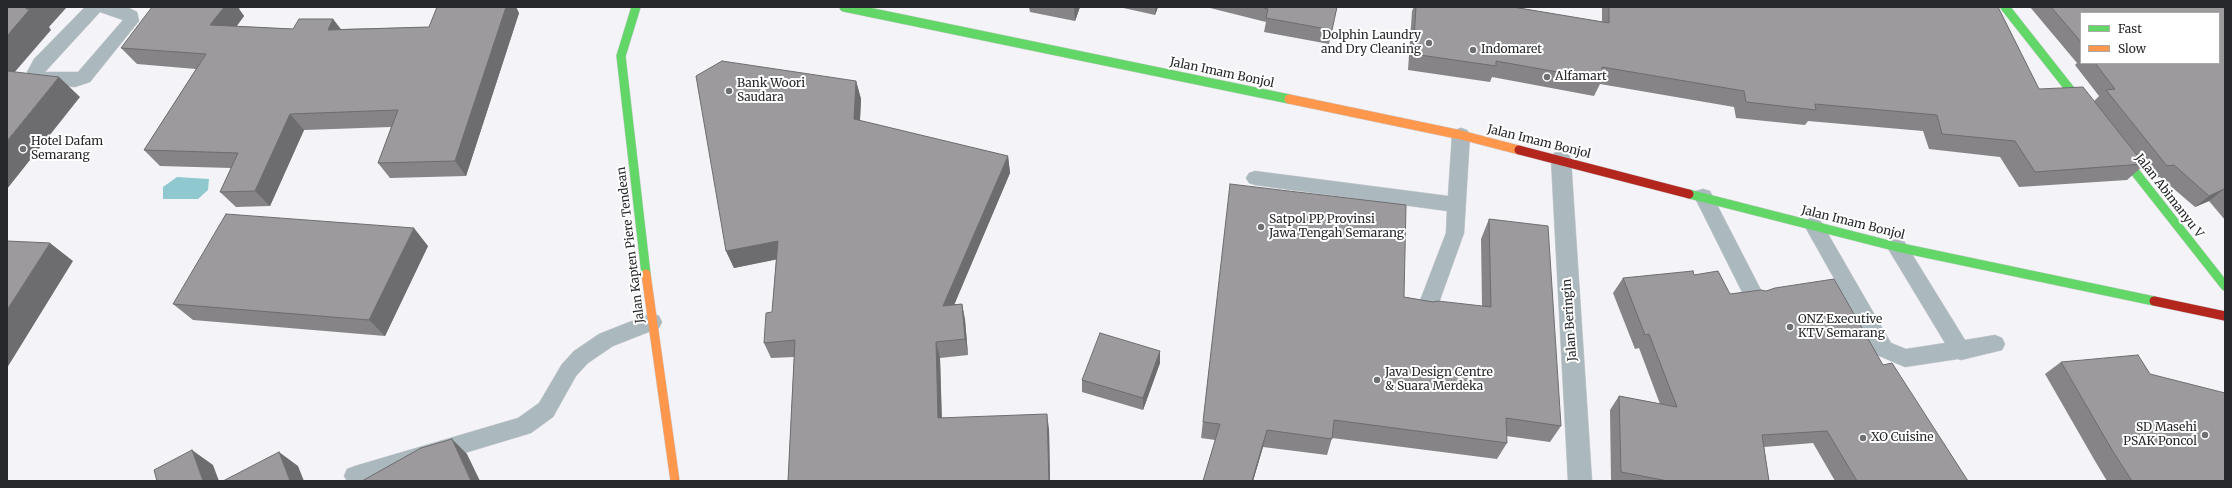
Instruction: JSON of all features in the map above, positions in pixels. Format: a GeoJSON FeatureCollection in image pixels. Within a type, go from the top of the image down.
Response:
{"type":"FeatureCollection","features":[{"type":"Feature","properties":{"kind":"main road","name":"Jalan Kapten Piere Tendean"},"geometry":{"type":"LineString","coordinates":[[636,7],[621,56],[652,322],[675,481]]}},
{"type":"Feature","properties":{"kind":"main road","name":"Jalan Imam Bonjol"},"geometry":{"type":"LineString","coordinates":[[844,7],[1461,135],[1561,159],[1897,247],[2225,316]]}},
{"type":"Feature","properties":{"kind":"main road"},"geometry":{"type":"LineString","coordinates":[[2005,7],[2094,120]]}},
{"type":"Feature","properties":{"kind":"main road","name":"Jalan Abimanyu V"},"geometry":{"type":"LineString","coordinates":[[2109,138],[2225,286]]}},
{"type":"Feature","properties":{"kind":"street","name":"Jalan Beringin"},"geometry":{"type":"LineString","coordinates":[[1561,159],[1580,481]]}},
{"type":"Feature","properties":{"kind":"lane"},"geometry":{"type":"LineString","coordinates":[[95,7],[40,64],[36,72],[38,78],[75,80],[84,77],[130,21],[131,16],[127,13],[103,7]]}},
{"type":"Feature","properties":{"kind":"lane"},"geometry":{"type":"LineString","coordinates":[[1426,311],[1455,233],[1461,135]]}},
{"type":"Feature","properties":{"kind":"lane"},"geometry":{"type":"LineString","coordinates":[[1255,178],[1457,205]]}},
{"type":"Feature","properties":{"kind":"lane"},"geometry":{"type":"LineString","coordinates":[[1703,196],[1754,296]]}},
{"type":"Feature","properties":{"kind":"lane"},"geometry":{"type":"LineString","coordinates":[[1813,225],[1884,349],[1905,358],[1961,351],[1995,344]]}},
{"type":"Feature","properties":{"kind":"lane"},"geometry":{"type":"LineString","coordinates":[[1897,247],[1961,351]]}},
{"type":"Feature","properties":{"kind":"lane"},"geometry":{"type":"LineString","coordinates":[[355,476],[524,426],[546,410],[569,370],[581,357],[606,340],[652,322]]}},
{"type":"Feature","properties":{"kind":"water"},"geometry":{"type":"Polygon","coordinates":[[[177,177],[209,179],[208,190],[198,199],[163,199],[163,187],[177,177]]]}},
{"type":"Feature","properties":{"kind":"building"},"geometry":{"type":"Polygon","coordinates":[[[7,7],[28,7],[26,9],[30,9],[7,36],[7,7]]]}},
{"type":"Feature","properties":{"kind":"building"},"geometry":{"type":"Polygon","coordinates":[[[152,7],[224,7],[210,25],[293,29],[299,19],[333,19],[328,30],[429,27],[437,7],[506,7],[455,161],[378,163],[398,110],[290,114],[255,191],[220,192],[238,153],[144,150],[206,54],[121,48],[152,7]]]}},
{"type":"Feature","properties":{"kind":"building"},"geometry":{"type":"Polygon","coordinates":[[[1261,7],[1337,7],[1332,30],[1266,18],[1268,9],[1261,7]]]}},
{"type":"Feature","properties":{"kind":"building"},"geometry":{"type":"Polygon","coordinates":[[[1416,7],[1513,7],[1609,23],[1609,7],[1998,7],[2039,89],[2083,87],[2144,164],[2035,172],[2015,141],[1942,134],[1937,115],[1815,104],[1816,110],[1746,102],[1744,91],[1602,67],[1602,80],[1496,61],[1496,66],[1413,54],[1416,7]]]}},
{"type":"Feature","properties":{"kind":"building"},"geometry":{"type":"Polygon","coordinates":[[[2051,7],[2225,7],[2225,191],[2224,189],[2209,196],[2174,165],[2167,166],[2106,90],[2115,89],[2096,64],[2220,64],[2220,12],[2080,12],[2080,41],[2051,7]]]}},
{"type":"Feature","properties":{"kind":"building"},"geometry":{"type":"Polygon","coordinates":[[[722,61],[856,81],[854,119],[1008,156],[943,306],[962,304],[965,339],[936,342],[938,418],[1047,414],[1049,481],[788,481],[795,340],[764,343],[766,313],[772,312],[778,241],[726,251],[696,76],[722,61]]]}},
{"type":"Feature","properties":{"kind":"building"},"geometry":{"type":"Polygon","coordinates":[[[7,71],[59,77],[7,141],[7,71]]]}},
{"type":"Feature","properties":{"kind":"building","name":"Java Design Centre & Suara Merdeka"},"geometry":{"type":"Polygon","coordinates":[[[1230,184],[1406,205],[1404,297],[1433,302],[1438,301],[1491,307],[1489,219],[1548,226],[1561,426],[1506,418],[1507,443],[1334,420],[1332,439],[1267,430],[1252,481],[1203,481],[1220,424],[1203,422],[1230,184]]]}},
{"type":"Feature","properties":{"kind":"building"},"geometry":{"type":"Polygon","coordinates":[[[226,214],[414,228],[369,320],[173,304],[226,214]]]}},
{"type":"Feature","properties":{"kind":"building"},"geometry":{"type":"Polygon","coordinates":[[[7,241],[50,243],[7,310],[7,241]]]}},
{"type":"Feature","properties":{"kind":"building"},"geometry":{"type":"Polygon","coordinates":[[[1693,271],[1694,275],[1718,271],[1730,294],[1761,290],[1766,291],[1775,288],[1834,279],[1883,365],[1892,363],[1968,481],[1857,481],[1827,431],[1762,435],[1769,481],[1668,481],[1621,472],[1619,396],[1677,407],[1649,334],[1645,335],[1623,278],[1693,271]]]}},
{"type":"Feature","properties":{"kind":"building"},"geometry":{"type":"Polygon","coordinates":[[[1100,333],[1160,351],[1143,398],[1082,380],[1100,333]]]}},
{"type":"Feature","properties":{"kind":"building"},"geometry":{"type":"Polygon","coordinates":[[[2138,355],[2150,374],[2225,393],[2225,481],[2132,481],[2112,450],[2061,362],[2138,355]]]}},
{"type":"Feature","properties":{"kind":"building"},"geometry":{"type":"Polygon","coordinates":[[[452,439],[471,481],[362,481],[421,448],[452,439]]]}},
{"type":"Feature","properties":{"kind":"building"},"geometry":{"type":"Polygon","coordinates":[[[192,450],[203,481],[157,481],[154,470],[192,450]]]}},
{"type":"Feature","properties":{"kind":"building"},"geometry":{"type":"Polygon","coordinates":[[[279,452],[290,481],[223,481],[279,452]]]}},
{"type":"Feature","properties":{"kind":"traffic: fast"},"geometry":{"type":"LineString","coordinates":[[636,7],[621,56],[646,274]]}},
{"type":"Feature","properties":{"kind":"traffic: fast"},"geometry":{"type":"LineString","coordinates":[[844,7],[1289,99]]}},
{"type":"Feature","properties":{"kind":"traffic: fast"},"geometry":{"type":"LineString","coordinates":[[2005,7],[2087,111]]}},
{"type":"Feature","properties":{"kind":"traffic: fast"},"geometry":{"type":"LineString","coordinates":[[2117,149],[2225,286]]}},
{"type":"Feature","properties":{"kind":"traffic: fast"},"geometry":{"type":"LineString","coordinates":[[1689,194],[1897,247],[2154,301]]}},
{"type":"Feature","properties":{"kind":"traffic: slow"},"geometry":{"type":"LineString","coordinates":[[1289,99],[1461,135],[1519,150]]}},
{"type":"Feature","properties":{"kind":"traffic: slow"},"geometry":{"type":"LineString","coordinates":[[646,274],[675,481]]}},
{"type":"Feature","properties":{"kind":"traffic: jam"},"geometry":{"type":"LineString","coordinates":[[1519,150],[1689,194]]}},
{"type":"Feature","properties":{"kind":"traffic: jam"},"geometry":{"type":"LineString","coordinates":[[2154,301],[2225,316]]}},
{"type":"Feature","properties":{"kind":"place","name":"Dolphin Laundry and Dry Cleaning"},"geometry":{"type":"Point","coordinates":[1429,43]}},
{"type":"Feature","properties":{"kind":"place","name":"Indomaret"},"geometry":{"type":"Point","coordinates":[1473,50]}},
{"type":"Feature","properties":{"kind":"place","name":"Alfamart"},"geometry":{"type":"Point","coordinates":[1547,77]}},
{"type":"Feature","properties":{"kind":"place","name":"Bank Woori Saudara"},"geometry":{"type":"Point","coordinates":[729,91]}},
{"type":"Feature","properties":{"kind":"place","name":"Hotel Dafam Semarang"},"geometry":{"type":"Point","coordinates":[23,149]}},
{"type":"Feature","properties":{"kind":"place","name":"Satpol PP Provinsi Jawa Tengah Semarang"},"geometry":{"type":"Point","coordinates":[1261,227]}},
{"type":"Feature","properties":{"kind":"place","name":"ONZ Executive KTV Semarang"},"geometry":{"type":"Point","coordinates":[1790,327]}},
{"type":"Feature","properties":{"kind":"place","name":"Java Design Centre & Suara Merdeka"},"geometry":{"type":"Point","coordinates":[1377,380]}},
{"type":"Feature","properties":{"kind":"place","name":"SD Masehi PSAK Poncol"},"geometry":{"type":"Point","coordinates":[2205,435]}},
{"type":"Feature","properties":{"kind":"place","name":"XO Cuisine"},"geometry":{"type":"Point","coordinates":[1863,438]}}]}
